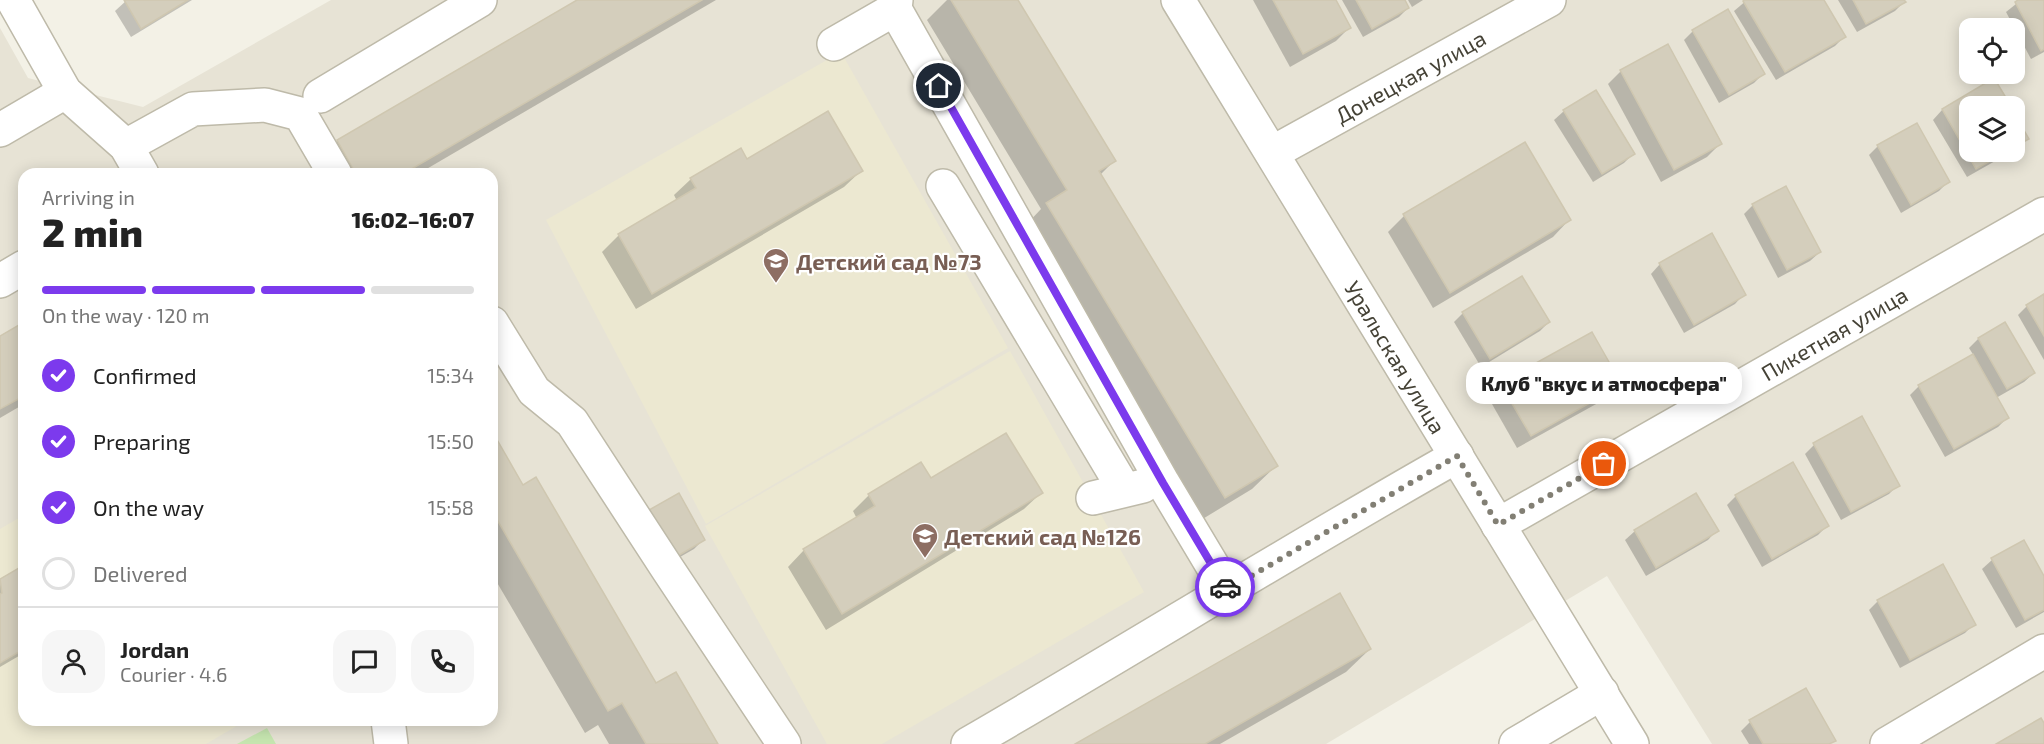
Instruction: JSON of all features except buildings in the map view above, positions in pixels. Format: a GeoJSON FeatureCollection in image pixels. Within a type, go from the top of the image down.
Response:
{"type":"FeatureCollection","features":[{"type":"Feature","properties":{"kind":"street"},"geometry":{"type":"LineString","coordinates":[[13,0],[66,92],[126,146],[139,168]]}},
{"type":"Feature","properties":{"kind":"street"},"geometry":{"type":"LineString","coordinates":[[320,96],[480,0]]}},
{"type":"Feature","properties":{"kind":"street","name":"Уральская улица"},"geometry":{"type":"LineString","coordinates":[[1178,0],[1632,744]]}},
{"type":"Feature","properties":{"kind":"street","name":"Донецкая улица"},"geometry":{"type":"LineString","coordinates":[[1272,153],[1549,0]]}},
{"type":"Feature","properties":{"kind":"street"},"geometry":{"type":"LineString","coordinates":[[834,44],[895,4],[1163,483],[1227,590]]}},
{"type":"Feature","properties":{"kind":"street"},"geometry":{"type":"LineString","coordinates":[[0,130],[66,92]]}},
{"type":"Feature","properties":{"kind":"street"},"geometry":{"type":"LineString","coordinates":[[126,146],[193,109],[265,105],[300,114],[332,168]]}},
{"type":"Feature","properties":{"kind":"street"},"geometry":{"type":"LineString","coordinates":[[984,164],[933,192],[1108,494],[1163,483]]}},
{"type":"Feature","properties":{"kind":"street","name":"Пикетная улица"},"geometry":{"type":"LineString","coordinates":[[1498,525],[2044,214]]}},
{"type":"Feature","properties":{"kind":"street"},"geometry":{"type":"LineString","coordinates":[[0,281],[18,270]]}},
{"type":"Feature","properties":{"kind":"street"},"geometry":{"type":"LineString","coordinates":[[498,333],[534,391],[572,422],[784,744]]}},
{"type":"Feature","properties":{"kind":"street"},"geometry":{"type":"LineString","coordinates":[[968,744],[1457,456]]}},
{"type":"Feature","properties":{"kind":"street"},"geometry":{"type":"LineString","coordinates":[[1887,744],[2044,651]]}},
{"type":"Feature","properties":{"kind":"street"},"geometry":{"type":"LineString","coordinates":[[1516,744],[1602,693]]}},
{"type":"Feature","properties":{"kind":"street"},"geometry":{"type":"LineString","coordinates":[[389,726],[391,744]]}},
{"type":"Feature","properties":{"kind":"shaded area"},"geometry":{"type":"Polygon","coordinates":[[[331,0],[2044,0],[2044,744],[1712,744],[1607,576],[1326,744],[0,744],[0,28],[28,78],[143,107],[331,0]]]}},
{"type":"Feature","properties":{"kind":"shaded area","name":"Детский сад №73"},"geometry":{"type":"Polygon","coordinates":[[[841,52],[1008,348],[706,524],[546,220],[841,52]]]}},
{"type":"Feature","properties":{"kind":"shaded area","name":"Детский сад №126"},"geometry":{"type":"Polygon","coordinates":[[[1010,351],[1144,592],[882,744],[827,744],[705,526],[1010,351]]]}},
{"type":"Feature","properties":{"kind":"shaded area"},"geometry":{"type":"Polygon","coordinates":[[[18,518],[18,726],[237,726],[206,744],[0,744],[0,529],[18,518]]]}},
{"type":"Feature","properties":{"kind":"green space"},"geometry":{"type":"Polygon","coordinates":[[[267,728],[276,744],[237,744],[267,728]]]}},
{"type":"Feature","properties":{"kind":"way so far"},"geometry":{"type":"LineString","coordinates":[[1225,587],[1227,590],[1457,456],[1498,525],[1604,464]]}},
{"type":"Feature","properties":{"kind":"place","name":"Детский сад №73"},"geometry":{"type":"Point","coordinates":[776,284]}},
{"type":"Feature","properties":{"kind":"place","name":"Клуб \"вкус и атмосфера\""},"geometry":{"type":"Point","coordinates":[1604,464]}},
{"type":"Feature","properties":{"kind":"place","name":"Детский сад №126"},"geometry":{"type":"Point","coordinates":[925,559]}},
{"type":"Feature","properties":{"kind":"route"},"geometry":{"type":"LineString","coordinates":[[939,86],[1163,483],[1225,587]]}}]}
